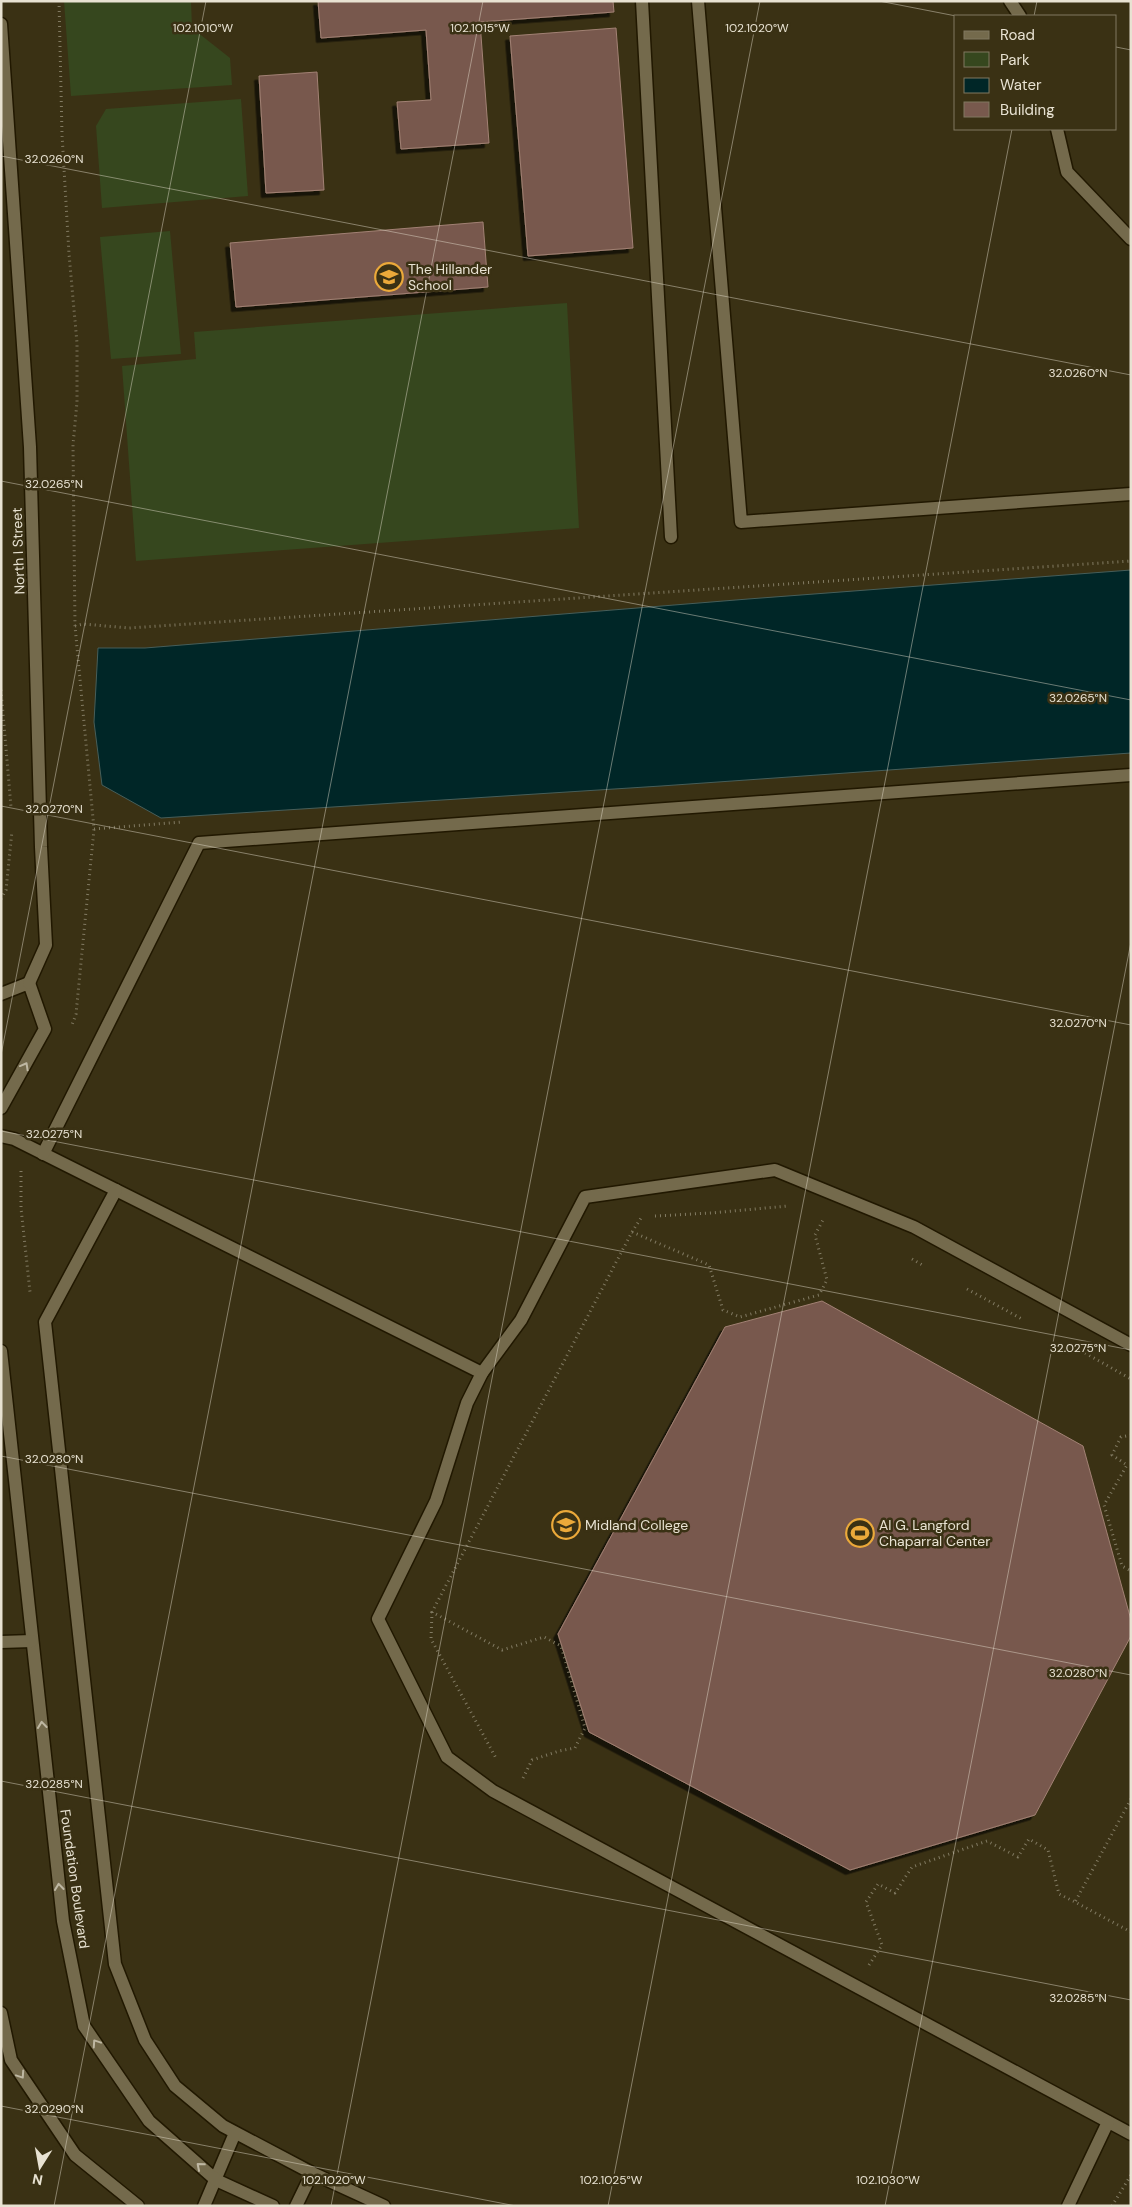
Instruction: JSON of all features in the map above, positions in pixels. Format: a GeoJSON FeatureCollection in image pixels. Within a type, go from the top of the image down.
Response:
{"type":"FeatureCollection","features":[{"type":"Feature","properties":{"kind":"street"},"geometry":{"type":"LineString","coordinates":[[642,1],[671,537]]}},
{"type":"Feature","properties":{"kind":"street"},"geometry":{"type":"LineString","coordinates":[[698,1],[741,522],[1131,494]]}},
{"type":"Feature","properties":{"kind":"street"},"geometry":{"type":"LineString","coordinates":[[1010,1],[1019,15]]}},
{"type":"Feature","properties":{"kind":"street","name":"North I Street"},"geometry":{"type":"LineString","coordinates":[[1,24],[30,447],[41,847],[46,945],[29,983]]}},
{"type":"Feature","properties":{"kind":"street"},"geometry":{"type":"LineString","coordinates":[[1057,130],[1067,172],[1131,239]]}},
{"type":"Feature","properties":{"kind":"street"},"geometry":{"type":"LineString","coordinates":[[43,1154],[199,843],[1131,775]]}},
{"type":"Feature","properties":{"kind":"street"},"geometry":{"type":"LineString","coordinates":[[1,994],[29,983],[45,1029],[1,1108]]}},
{"type":"Feature","properties":{"kind":"street"},"geometry":{"type":"LineString","coordinates":[[1,1136],[14,1139],[482,1373]]}},
{"type":"Feature","properties":{"kind":"street"},"geometry":{"type":"LineString","coordinates":[[1131,1345],[914,1227],[775,1170],[585,1197],[521,1320],[482,1373],[467,1403],[436,1500],[378,1619],[447,1757],[493,1791],[1131,2134]]}},
{"type":"Feature","properties":{"kind":"street"},"geometry":{"type":"LineString","coordinates":[[116,1190],[45,1322],[115,1964],[145,2040],[175,2086],[223,2126],[235,2133],[312,2173],[384,2206]]}},
{"type":"Feature","properties":{"kind":"street","name":"Foundation Boulevard"},"geometry":{"type":"LineString","coordinates":[[1,1351],[63,1921],[84,2026],[149,2121],[216,2180],[273,2206]]}},
{"type":"Feature","properties":{"kind":"street"},"geometry":{"type":"LineString","coordinates":[[1,1642],[32,1641]]}},
{"type":"Feature","properties":{"kind":"street"},"geometry":{"type":"LineString","coordinates":[[1,2013],[11,2060],[75,2155],[138,2206]]}},
{"type":"Feature","properties":{"kind":"street"},"geometry":{"type":"LineString","coordinates":[[1068,2206],[1108,2122]]}},
{"type":"Feature","properties":{"kind":"street"},"geometry":{"type":"LineString","coordinates":[[204,2206],[235,2133]]}},
{"type":"Feature","properties":{"kind":"street"},"geometry":{"type":"LineString","coordinates":[[296,2206],[312,2173]]}},
{"type":"Feature","properties":{"kind":"path"},"geometry":{"type":"LineString","coordinates":[[75,626],[83,624],[129,628],[1131,561]]}},
{"type":"Feature","properties":{"kind":"path"},"geometry":{"type":"LineString","coordinates":[[1,690],[11,815]]}},
{"type":"Feature","properties":{"kind":"path"},"geometry":{"type":"LineString","coordinates":[[1,899],[6,890],[12,825]]}},
{"type":"Feature","properties":{"kind":"path"},"geometry":{"type":"LineString","coordinates":[[652,1216],[683,1216],[797,1206]]}},
{"type":"Feature","properties":{"kind":"path"},"geometry":{"type":"LineString","coordinates":[[632,1232],[709,1265],[723,1310],[740,1317],[819,1296],[827,1280],[815,1236],[827,1212]]}},
{"type":"Feature","properties":{"kind":"path"},"geometry":{"type":"LineString","coordinates":[[500,1764],[431,1639],[432,1612],[632,1232],[641,1218],[647,1217]]}},
{"type":"Feature","properties":{"kind":"path"},"geometry":{"type":"LineString","coordinates":[[910,1258],[926,1267]]}},
{"type":"Feature","properties":{"kind":"path"},"geometry":{"type":"LineString","coordinates":[[965,1288],[1025,1320]]}},
{"type":"Feature","properties":{"kind":"path"},"geometry":{"type":"LineString","coordinates":[[1080,1351],[1131,1379]]}},
{"type":"Feature","properties":{"kind":"path"},"geometry":{"type":"LineString","coordinates":[[1131,1435],[1121,1437],[1112,1455],[1127,1465],[1104,1505],[1122,1566],[1131,1571]]}},
{"type":"Feature","properties":{"kind":"path"},"geometry":{"type":"LineString","coordinates":[[432,1612],[502,1650],[544,1637],[561,1646],[585,1728],[575,1748],[559,1750],[532,1760],[522,1782]]}},
{"type":"Feature","properties":{"kind":"path"},"geometry":{"type":"LineString","coordinates":[[1075,1902],[1131,1799]]}},
{"type":"Feature","properties":{"kind":"path"},"geometry":{"type":"LineString","coordinates":[[867,1970],[882,1945],[866,1902],[878,1884],[895,1893],[912,1867],[988,1841],[1018,1857],[1029,1839],[1048,1850],[1059,1894],[1131,1932]]}},
{"type":"Feature","properties":{"kind":"path"},"geometry":{"type":"LineString","coordinates":[[1112,2206],[1131,2174]]}},
{"type":"Feature","properties":{"kind":"green space"},"geometry":{"type":"Polygon","coordinates":[[[64,1],[191,1],[192,28],[230,58],[232,85],[71,96],[64,1]]]}},
{"type":"Feature","properties":{"kind":"green space"},"geometry":{"type":"Polygon","coordinates":[[[241,99],[248,196],[102,208],[96,126],[106,109],[241,99]]]}},
{"type":"Feature","properties":{"kind":"green space"},"geometry":{"type":"Polygon","coordinates":[[[170,231],[181,354],[111,359],[100,237],[170,231]]]}},
{"type":"Feature","properties":{"kind":"green space"},"geometry":{"type":"Polygon","coordinates":[[[567,303],[579,528],[136,561],[122,366],[196,359],[194,332],[567,303]]]}},
{"type":"Feature","properties":{"kind":"water"},"geometry":{"type":"Polygon","coordinates":[[[1131,570],[1131,753],[661,786],[161,818],[102,785],[94,722],[98,648],[145,648],[1131,570]]]}},
{"type":"Feature","properties":{"kind":"building"},"geometry":{"type":"Polygon","coordinates":[[[318,1],[613,1],[614,12],[480,22],[489,143],[401,149],[397,102],[431,100],[426,30],[321,38],[318,1]]]}},
{"type":"Feature","properties":{"kind":"building"},"geometry":{"type":"Polygon","coordinates":[[[616,28],[633,248],[528,256],[510,36],[616,28]]]}},
{"type":"Feature","properties":{"kind":"building"},"geometry":{"type":"Polygon","coordinates":[[[317,72],[324,190],[266,193],[259,76],[317,72]]]}},
{"type":"Feature","properties":{"kind":"building"},"geometry":{"type":"Polygon","coordinates":[[[483,222],[488,287],[236,307],[230,243],[483,222]]]}},
{"type":"Feature","properties":{"kind":"building","name":"Al G. Langford Chaparral Center"},"geometry":{"type":"Polygon","coordinates":[[[822,1301],[1083,1446],[1131,1620],[1131,1636],[1035,1815],[850,1870],[589,1732],[558,1634],[725,1327],[822,1301]]]}},
{"type":"Feature","properties":{"kind":"place","name":"The Hillander School"},"geometry":{"type":"Point","coordinates":[389,277]}},
{"type":"Feature","properties":{"kind":"place","name":"Midland College"},"geometry":{"type":"Point","coordinates":[566,1525]}},
{"type":"Feature","properties":{"kind":"place","name":"Al G. Langford Chaparral Center"},"geometry":{"type":"Point","coordinates":[860,1533]}}]}
